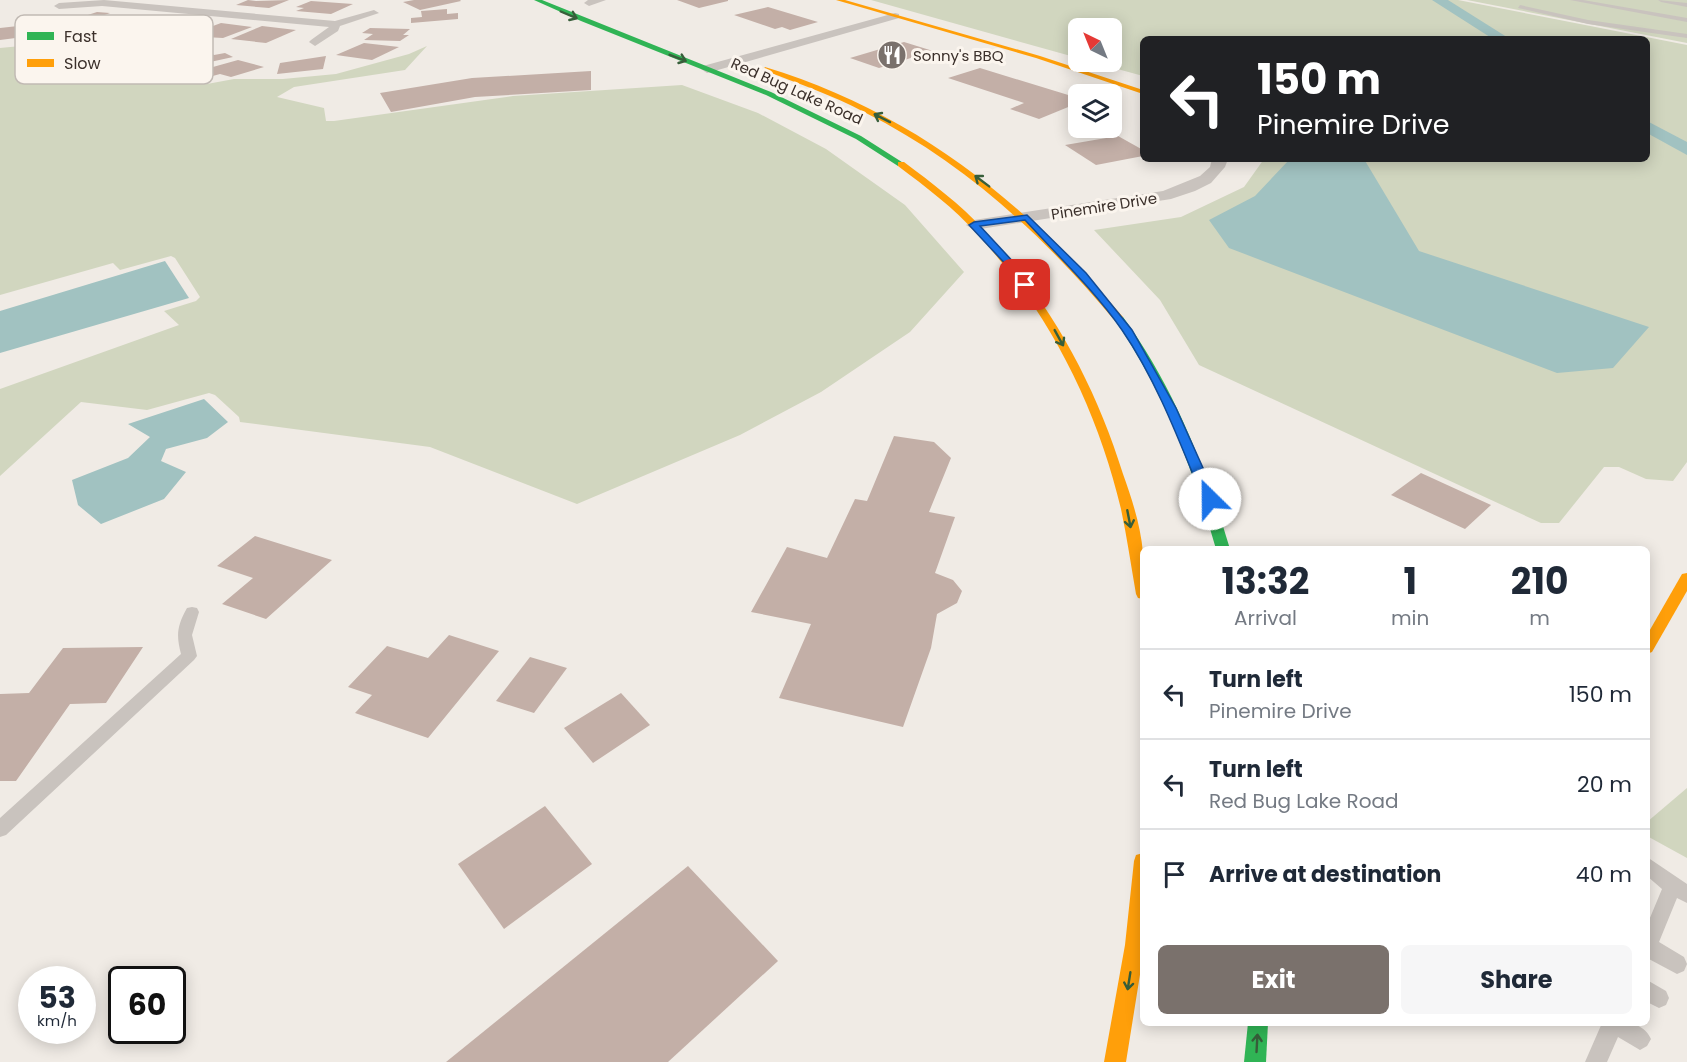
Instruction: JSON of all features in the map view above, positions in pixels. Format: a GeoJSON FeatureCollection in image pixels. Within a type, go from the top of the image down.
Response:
{"type":"FeatureCollection","features":[{"type":"Feature","properties":{"kind":"main road","name":"Red Bug Lake Road"},"geometry":{"type":"LineString","coordinates":[[537,0],[593,25],[782,99],[833,122],[876,147],[926,183],[974,225],[1014,269],[1058,335],[1094,408],[1125,496],[1140,578]]}},
{"type":"Feature","properties":{"kind":"main road"},"geometry":{"type":"LineString","coordinates":[[839,0],[1042,58],[1140,91]]}},
{"type":"Feature","properties":{"kind":"main road","name":"Red Bug Lake Road"},"geometry":{"type":"LineString","coordinates":[[718,52],[826,92],[881,117],[926,143],[978,178],[1027,217],[1082,275],[1127,330],[1171,408],[1210,499],[1222,546]]}},
{"type":"Feature","properties":{"kind":"main road"},"geometry":{"type":"LineString","coordinates":[[1650,643],[1687,578]]}},
{"type":"Feature","properties":{"kind":"main road"},"geometry":{"type":"LineString","coordinates":[[1115,1062],[1135,945],[1140,892]]}},
{"type":"Feature","properties":{"kind":"main road"},"geometry":{"type":"LineString","coordinates":[[1255,1062],[1258,1026]]}},
{"type":"Feature","properties":{"kind":"street"},"geometry":{"type":"LineString","coordinates":[[191,12],[222,0]]}},
{"type":"Feature","properties":{"kind":"street"},"geometry":{"type":"LineString","coordinates":[[59,6],[102,3],[335,24],[375,13]]}},
{"type":"Feature","properties":{"kind":"street"},"geometry":{"type":"LineString","coordinates":[[707,69],[895,16]]}},
{"type":"Feature","properties":{"kind":"street"},"geometry":{"type":"LineString","coordinates":[[315,42],[334,29],[335,24]]}},
{"type":"Feature","properties":{"kind":"street","name":"Pinemire Drive"},"geometry":{"type":"LineString","coordinates":[[974,225],[1165,196],[1191,188],[1211,176],[1218,162]]}},
{"type":"Feature","properties":{"kind":"lane"},"geometry":{"type":"LineString","coordinates":[[1573,0],[1687,20]]}},
{"type":"Feature","properties":{"kind":"lane"},"geometry":{"type":"LineString","coordinates":[[1661,0],[1687,5]]}},
{"type":"Feature","properties":{"kind":"lane"},"geometry":{"type":"LineString","coordinates":[[1520,8],[1588,22],[1618,24],[1687,36]]}},
{"type":"Feature","properties":{"kind":"lane"},"geometry":{"type":"LineString","coordinates":[[0,829],[189,656],[184,635],[192,612]]}},
{"type":"Feature","properties":{"kind":"lane"},"geometry":{"type":"LineString","coordinates":[[1650,867],[1680,890],[1650,942]]}},
{"type":"Feature","properties":{"kind":"lane"},"geometry":{"type":"LineString","coordinates":[[1650,949],[1677,964]]}},
{"type":"Feature","properties":{"kind":"lane"},"geometry":{"type":"LineString","coordinates":[[1596,1062],[1613,1026]]}},
{"type":"Feature","properties":{"kind":"lane"},"geometry":{"type":"LineString","coordinates":[[1619,1026],[1640,1039]]}},
{"type":"Feature","properties":{"kind":"green space"},"geometry":{"type":"Polygon","coordinates":[[[871,0],[1458,0],[1641,36],[1140,36],[1140,75],[1122,70],[1122,18],[1068,18],[1068,55],[871,0]]]}},
{"type":"Feature","properties":{"kind":"green space"},"geometry":{"type":"Polygon","coordinates":[[[1467,0],[1687,0],[1687,43],[1467,0]]]}},
{"type":"Feature","properties":{"kind":"green space"},"geometry":{"type":"Polygon","coordinates":[[[1650,38],[1687,45],[1687,462],[1673,481],[1646,479],[1619,467],[1604,467],[1559,523],[1541,523],[1199,365],[1160,300],[1094,230],[1181,217],[1244,187],[1262,162],[1650,162],[1650,38]]]}},
{"type":"Feature","properties":{"kind":"green space"},"geometry":{"type":"Polygon","coordinates":[[[427,46],[405,70],[294,87],[277,97],[324,108],[326,121],[513,96],[682,85],[758,113],[826,149],[905,205],[964,272],[910,332],[821,392],[740,435],[577,504],[430,447],[240,422],[239,417],[215,395],[209,393],[147,410],[81,402],[0,476],[0,389],[179,325],[164,311],[196,301],[200,297],[175,258],[171,256],[120,270],[113,263],[0,295],[0,48],[15,47],[15,84],[213,84],[234,79],[283,79],[336,74],[409,54],[427,46]]]}},
{"type":"Feature","properties":{"kind":"green space"},"geometry":{"type":"Polygon","coordinates":[[[1687,788],[1687,858],[1650,838],[1650,819],[1687,788]]]}},
{"type":"Feature","properties":{"kind":"water"},"geometry":{"type":"Polygon","coordinates":[[[1287,162],[1366,162],[1419,251],[1649,327],[1613,368],[1557,373],[1229,248],[1209,220],[1255,196],[1287,162]]]}},
{"type":"Feature","properties":{"kind":"water"},"geometry":{"type":"Polygon","coordinates":[[[165,261],[189,298],[0,353],[0,311],[165,261]]]}},
{"type":"Feature","properties":{"kind":"water"},"geometry":{"type":"Polygon","coordinates":[[[204,399],[228,422],[207,438],[166,449],[161,461],[186,472],[164,499],[101,524],[78,505],[72,480],[128,458],[150,437],[128,424],[204,399]]]}},
{"type":"Feature","properties":{"kind":"building"},"geometry":{"type":"Polygon","coordinates":[[[248,0],[289,0],[269,8],[236,5],[248,0]]]}},
{"type":"Feature","properties":{"kind":"building"},"geometry":{"type":"Polygon","coordinates":[[[414,0],[461,1],[420,10],[403,2],[414,0]]]}},
{"type":"Feature","properties":{"kind":"building"},"geometry":{"type":"Polygon","coordinates":[[[677,0],[728,0],[728,1],[699,8],[677,0]]]}},
{"type":"Feature","properties":{"kind":"building"},"geometry":{"type":"Polygon","coordinates":[[[311,1],[353,4],[331,14],[296,11],[304,8],[296,7],[311,1]]]}},
{"type":"Feature","properties":{"kind":"building"},"geometry":{"type":"Polygon","coordinates":[[[768,7],[818,22],[790,30],[782,27],[775,29],[734,15],[768,7]]]}},
{"type":"Feature","properties":{"kind":"building"},"geometry":{"type":"Polygon","coordinates":[[[447,9],[447,14],[458,13],[458,19],[411,23],[411,18],[422,17],[421,11],[447,9]]]}},
{"type":"Feature","properties":{"kind":"building"},"geometry":{"type":"Polygon","coordinates":[[[97,12],[110,13],[105,15],[88,15],[97,12]]]}},
{"type":"Feature","properties":{"kind":"building"},"geometry":{"type":"Polygon","coordinates":[[[221,23],[252,27],[223,38],[213,37],[213,26],[221,23]]]}},
{"type":"Feature","properties":{"kind":"building"},"geometry":{"type":"Polygon","coordinates":[[[15,26],[15,38],[0,40],[0,28],[15,26]]]}},
{"type":"Feature","properties":{"kind":"building"},"geometry":{"type":"Polygon","coordinates":[[[262,26],[296,30],[266,43],[231,39],[262,26]]]}},
{"type":"Feature","properties":{"kind":"building"},"geometry":{"type":"Polygon","coordinates":[[[370,28],[410,29],[403,35],[409,35],[400,41],[364,40],[373,34],[362,33],[370,28]]]}},
{"type":"Feature","properties":{"kind":"building","name":"Sonny's BBQ"},"geometry":{"type":"Polygon","coordinates":[[[904,42],[933,51],[879,68],[850,58],[904,42]]]}},
{"type":"Feature","properties":{"kind":"building"},"geometry":{"type":"Polygon","coordinates":[[[364,43],[399,47],[372,60],[336,55],[364,43]]]}},
{"type":"Feature","properties":{"kind":"building"},"geometry":{"type":"Polygon","coordinates":[[[225,53],[233,57],[213,61],[213,54],[225,53]]]}},
{"type":"Feature","properties":{"kind":"building"},"geometry":{"type":"Polygon","coordinates":[[[326,56],[323,69],[277,74],[280,63],[326,56]]]}},
{"type":"Feature","properties":{"kind":"building"},"geometry":{"type":"Polygon","coordinates":[[[238,60],[264,67],[231,77],[220,74],[213,76],[213,67],[238,60]]]}},
{"type":"Feature","properties":{"kind":"building"},"geometry":{"type":"Polygon","coordinates":[[[980,68],[1068,95],[1068,107],[1039,119],[1010,109],[1024,103],[948,78],[980,68]]]}},
{"type":"Feature","properties":{"kind":"building"},"geometry":{"type":"Polygon","coordinates":[[[591,71],[591,90],[475,97],[391,112],[380,93],[472,78],[591,71]]]}},
{"type":"Feature","properties":{"kind":"building"},"geometry":{"type":"Polygon","coordinates":[[[1106,138],[1122,138],[1140,148],[1140,157],[1096,165],[1065,145],[1106,138]]]}},
{"type":"Feature","properties":{"kind":"building"},"geometry":{"type":"Polygon","coordinates":[[[894,436],[934,442],[951,458],[929,512],[955,517],[935,573],[953,580],[962,591],[957,603],[937,614],[931,648],[903,727],[779,698],[811,624],[751,612],[787,547],[827,558],[855,499],[867,501],[894,436]]]}},
{"type":"Feature","properties":{"kind":"building"},"geometry":{"type":"Polygon","coordinates":[[[1421,473],[1491,505],[1465,529],[1391,495],[1421,473]]]}},
{"type":"Feature","properties":{"kind":"building"},"geometry":{"type":"Polygon","coordinates":[[[255,536],[332,560],[266,619],[222,604],[253,578],[217,566],[255,536]]]}},
{"type":"Feature","properties":{"kind":"building"},"geometry":{"type":"Polygon","coordinates":[[[449,635],[499,651],[428,738],[355,713],[372,695],[348,687],[387,646],[428,658],[449,635]]]}},
{"type":"Feature","properties":{"kind":"building"},"geometry":{"type":"Polygon","coordinates":[[[143,647],[106,703],[70,704],[16,781],[0,781],[0,694],[29,693],[63,648],[143,647]]]}},
{"type":"Feature","properties":{"kind":"building"},"geometry":{"type":"Polygon","coordinates":[[[530,657],[567,668],[534,713],[496,701],[530,657]]]}},
{"type":"Feature","properties":{"kind":"building"},"geometry":{"type":"Polygon","coordinates":[[[621,693],[650,725],[593,763],[564,728],[621,693]]]}},
{"type":"Feature","properties":{"kind":"building"},"geometry":{"type":"Polygon","coordinates":[[[545,806],[592,864],[504,929],[458,864],[545,806]]]}},
{"type":"Feature","properties":{"kind":"building"},"geometry":{"type":"Polygon","coordinates":[[[688,866],[778,961],[668,1062],[446,1062],[688,866]]]}},
{"type":"Feature","properties":{"kind":"waterway"},"geometry":{"type":"LineString","coordinates":[[1439,0],[1498,36]]}},
{"type":"Feature","properties":{"kind":"waterway"},"geometry":{"type":"LineString","coordinates":[[1650,128],[1687,150]]}},
{"type":"Feature","properties":{"kind":"traffic: fast"},"geometry":{"type":"LineString","coordinates":[[537,0],[769,93],[858,137],[901,164]]}},
{"type":"Feature","properties":{"kind":"traffic: fast"},"geometry":{"type":"LineString","coordinates":[[1119,319],[1152,374],[1183,438],[1209,504],[1222,546]]}},
{"type":"Feature","properties":{"kind":"traffic: fast"},"geometry":{"type":"LineString","coordinates":[[1255,1062],[1258,1026]]}},
{"type":"Feature","properties":{"kind":"traffic: slow"},"geometry":{"type":"LineString","coordinates":[[839,0],[1038,57],[1140,91]]}},
{"type":"Feature","properties":{"kind":"traffic: slow"},"geometry":{"type":"LineString","coordinates":[[765,69],[867,110],[939,151],[972,175],[1035,228],[1092,287],[1119,319]]}},
{"type":"Feature","properties":{"kind":"traffic: slow"},"geometry":{"type":"LineString","coordinates":[[901,164],[942,196],[980,231],[1013,269],[1042,309],[1068,353],[1090,398],[1109,446],[1127,508],[1140,577]]}},
{"type":"Feature","properties":{"kind":"traffic: slow"},"geometry":{"type":"LineString","coordinates":[[1650,643],[1687,578]]}},
{"type":"Feature","properties":{"kind":"traffic: slow"},"geometry":{"type":"LineString","coordinates":[[1115,1062],[1135,945],[1140,892]]}},
{"type":"Feature","properties":{"kind":"place","name":"Sonny's BBQ"},"geometry":{"type":"Point","coordinates":[892,55]}},
{"type":"Feature","properties":{"kind":"route"},"geometry":{"type":"LineString","coordinates":[[1025,285],[1014,269],[974,225],[1027,217],[1082,275],[1127,330],[1171,408],[1210,499]]}}]}
